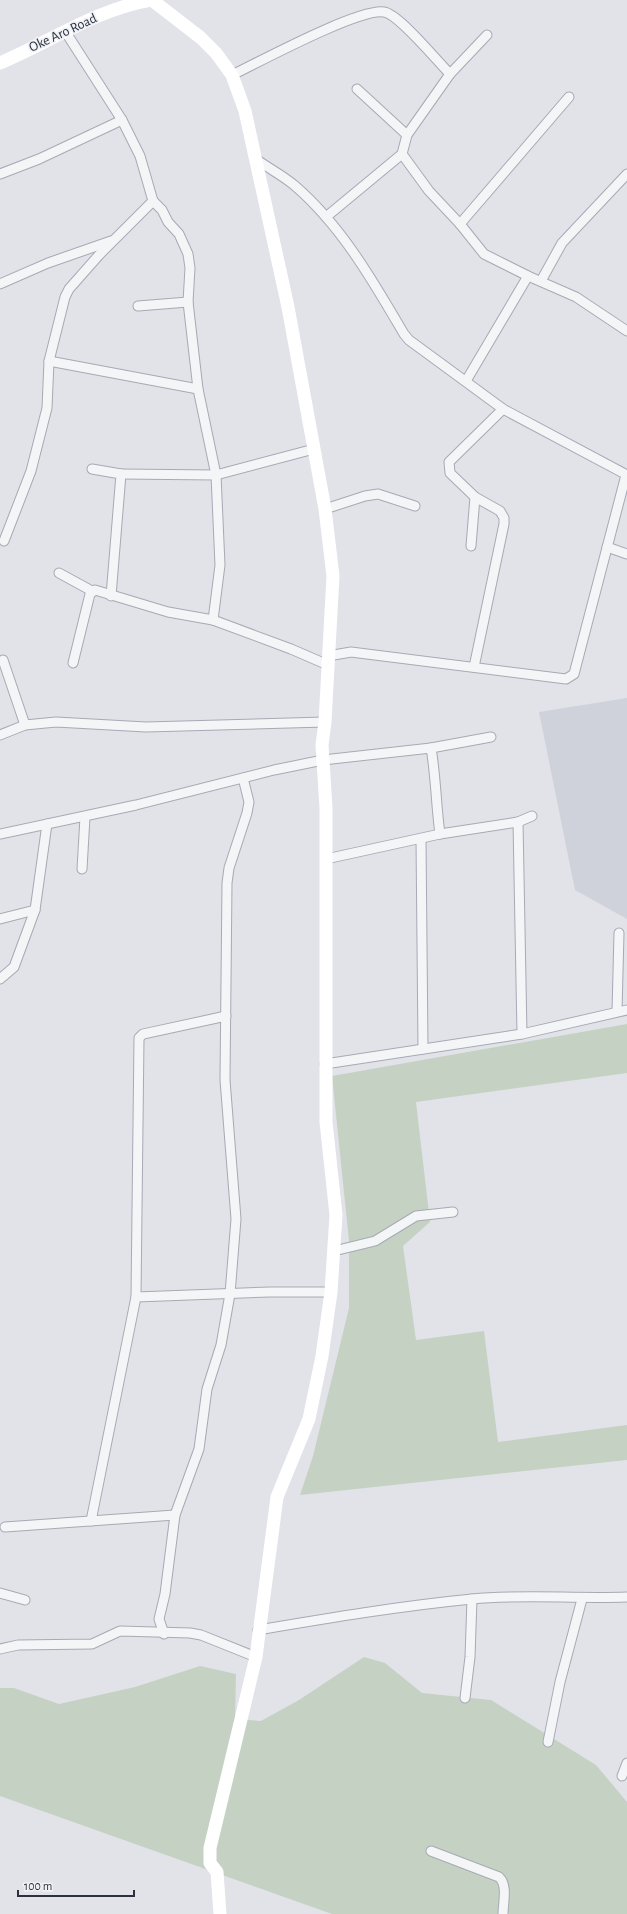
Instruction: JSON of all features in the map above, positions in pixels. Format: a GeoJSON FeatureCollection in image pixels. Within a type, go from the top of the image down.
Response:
{"type":"FeatureCollection","features":[{"type":"Feature","properties":{"kind":"street","name":"Oke Aro Road"},"geometry":{"type":"LineString","coordinates":[[0,63],[65,31],[130,4],[152,0]]}},
{"type":"Feature","properties":{"kind":"street"},"geometry":{"type":"LineString","coordinates":[[152,0],[201,38],[216,53],[232,75],[245,111],[288,307],[325,509],[332,576],[325,722],[322,744],[326,808],[326,1122],[336,1215],[331,1292],[322,1356],[309,1419],[277,1497],[254,1662],[209,1855],[210,1863],[217,1872],[220,1914]]}},
{"type":"Feature","properties":{"kind":"street"},"geometry":{"type":"LineString","coordinates":[[232,75],[348,20],[384,12],[397,18],[450,74]]}},
{"type":"Feature","properties":{"kind":"street"},"geometry":{"type":"LineString","coordinates":[[65,31],[122,120],[140,156],[153,200],[162,210],[168,222],[179,234],[188,254],[190,268],[188,302],[198,389],[216,475],[220,565],[213,620]]}},
{"type":"Feature","properties":{"kind":"street"},"geometry":{"type":"LineString","coordinates":[[326,218],[402,154],[407,134],[450,74],[487,35]]}},
{"type":"Feature","properties":{"kind":"street"},"geometry":{"type":"LineString","coordinates":[[358,89],[407,134]]}},
{"type":"Feature","properties":{"kind":"street"},"geometry":{"type":"LineString","coordinates":[[460,224],[569,97]]}},
{"type":"Feature","properties":{"kind":"street"},"geometry":{"type":"LineString","coordinates":[[0,174],[39,159],[122,120]]}},
{"type":"Feature","properties":{"kind":"street"},"geometry":{"type":"LineString","coordinates":[[402,154],[429,191],[460,224],[484,254],[528,276],[576,297],[627,330]]}},
{"type":"Feature","properties":{"kind":"street"},"geometry":{"type":"LineString","coordinates":[[59,573],[92,591],[95,590],[168,612],[213,620],[328,661],[351,652],[566,679],[574,674],[627,475],[503,409],[416,345],[404,334],[362,263],[326,218],[294,185],[256,159]]}},
{"type":"Feature","properties":{"kind":"street"},"geometry":{"type":"LineString","coordinates":[[542,281],[562,243],[627,174]]}},
{"type":"Feature","properties":{"kind":"street"},"geometry":{"type":"LineString","coordinates":[[4,541],[33,464],[47,408],[49,391],[49,361],[62,305],[69,289],[153,200]]}},
{"type":"Feature","properties":{"kind":"street"},"geometry":{"type":"LineString","coordinates":[[0,284],[48,263],[114,240]]}},
{"type":"Feature","properties":{"kind":"street"},"geometry":{"type":"LineString","coordinates":[[466,381],[528,276]]}},
{"type":"Feature","properties":{"kind":"street"},"geometry":{"type":"LineString","coordinates":[[138,306],[188,302]]}},
{"type":"Feature","properties":{"kind":"street"},"geometry":{"type":"LineString","coordinates":[[49,361],[198,389]]}},
{"type":"Feature","properties":{"kind":"street"},"geometry":{"type":"LineString","coordinates":[[474,667],[504,518],[500,512],[475,496],[450,473],[449,462],[503,409]]}},
{"type":"Feature","properties":{"kind":"street"},"geometry":{"type":"LineString","coordinates":[[92,469],[121,474],[216,475],[314,449]]}},
{"type":"Feature","properties":{"kind":"street"},"geometry":{"type":"LineString","coordinates":[[111,596],[121,474]]}},
{"type":"Feature","properties":{"kind":"street"},"geometry":{"type":"LineString","coordinates":[[325,509],[365,496],[378,494],[415,506]]}},
{"type":"Feature","properties":{"kind":"street"},"geometry":{"type":"LineString","coordinates":[[471,546],[475,496]]}},
{"type":"Feature","properties":{"kind":"street"},"geometry":{"type":"LineString","coordinates":[[607,547],[627,554]]}},
{"type":"Feature","properties":{"kind":"street"},"geometry":{"type":"LineString","coordinates":[[73,663],[92,591]]}},
{"type":"Feature","properties":{"kind":"street"},"geometry":{"type":"LineString","coordinates":[[4,660],[25,725]]}},
{"type":"Feature","properties":{"kind":"street"},"geometry":{"type":"LineString","coordinates":[[0,735],[25,725],[56,722],[146,727],[325,722]]}},
{"type":"Feature","properties":{"kind":"street"},"geometry":{"type":"LineString","coordinates":[[0,834],[85,817],[323,760],[431,748],[491,737]]}},
{"type":"Feature","properties":{"kind":"street"},"geometry":{"type":"LineString","coordinates":[[431,748],[436,775],[436,802],[440,834]]}},
{"type":"Feature","properties":{"kind":"street"},"geometry":{"type":"LineString","coordinates":[[164,1634],[159,1619],[165,1594],[175,1515],[198,1449],[204,1406],[221,1345],[230,1294],[236,1219],[225,1080],[227,883],[229,868],[248,813],[249,802],[243,778]]}},
{"type":"Feature","properties":{"kind":"street"},"geometry":{"type":"LineString","coordinates":[[326,859],[440,834],[518,822],[532,816]]}},
{"type":"Feature","properties":{"kind":"street"},"geometry":{"type":"LineString","coordinates":[[82,869],[85,817]]}},
{"type":"Feature","properties":{"kind":"street"},"geometry":{"type":"LineString","coordinates":[[518,822],[522,1034]]}},
{"type":"Feature","properties":{"kind":"street"},"geometry":{"type":"LineString","coordinates":[[0,979],[14,967],[35,910],[47,824]]}},
{"type":"Feature","properties":{"kind":"street"},"geometry":{"type":"LineString","coordinates":[[421,839],[423,1049]]}},
{"type":"Feature","properties":{"kind":"street"},"geometry":{"type":"LineString","coordinates":[[0,919],[35,910]]}},
{"type":"Feature","properties":{"kind":"street"},"geometry":{"type":"LineString","coordinates":[[617,1011],[619,933]]}},
{"type":"Feature","properties":{"kind":"street"},"geometry":{"type":"LineString","coordinates":[[325,1064],[522,1034],[617,1011],[627,1010]]}},
{"type":"Feature","properties":{"kind":"street"},"geometry":{"type":"LineString","coordinates":[[91,1521],[136,1297],[139,1038],[143,1034],[226,1016]]}},
{"type":"Feature","properties":{"kind":"street"},"geometry":{"type":"LineString","coordinates":[[334,1251],[375,1241],[416,1216],[453,1212]]}},
{"type":"Feature","properties":{"kind":"street"},"geometry":{"type":"LineString","coordinates":[[136,1297],[331,1292]]}},
{"type":"Feature","properties":{"kind":"street"},"geometry":{"type":"LineString","coordinates":[[5,1527],[175,1515]]}},
{"type":"Feature","properties":{"kind":"street"},"geometry":{"type":"LineString","coordinates":[[0,1593],[25,1600]]}},
{"type":"Feature","properties":{"kind":"street"},"geometry":{"type":"LineString","coordinates":[[258,1630],[327,1618],[472,1599],[516,1597],[582,1599],[627,1597]]}},
{"type":"Feature","properties":{"kind":"street"},"geometry":{"type":"LineString","coordinates":[[465,1698],[470,1657],[472,1599]]}},
{"type":"Feature","properties":{"kind":"street"},"geometry":{"type":"LineString","coordinates":[[548,1742],[560,1682],[582,1599]]}},
{"type":"Feature","properties":{"kind":"street"},"geometry":{"type":"LineString","coordinates":[[0,1649],[24,1644],[92,1644],[120,1631],[164,1634],[190,1633],[201,1635],[254,1662]]}},
{"type":"Feature","properties":{"kind":"street"},"geometry":{"type":"LineString","coordinates":[[622,1776],[627,1763]]}},
{"type":"Feature","properties":{"kind":"street"},"geometry":{"type":"LineString","coordinates":[[431,1851],[499,1877],[503,1880],[503,1914]]}},
{"type":"Feature","properties":{"kind":"shaded area"},"geometry":{"type":"Polygon","coordinates":[[[627,698],[627,919],[575,890],[539,712],[627,698]]]}},
{"type":"Feature","properties":{"kind":"green space"},"geometry":{"type":"Polygon","coordinates":[[[627,1024],[627,1073],[416,1102],[430,1222],[403,1246],[416,1340],[484,1331],[498,1442],[627,1425],[627,1460],[300,1495],[313,1456],[349,1308],[349,1241],[332,1076],[627,1024]]]}},
{"type":"Feature","properties":{"kind":"green space"},"geometry":{"type":"Polygon","coordinates":[[[364,1657],[385,1663],[422,1693],[491,1700],[596,1765],[627,1802],[627,1914],[332,1914],[0,1796],[0,1688],[14,1688],[59,1704],[135,1687],[200,1666],[236,1674],[235,1719],[261,1721],[299,1700],[364,1657]]]}}]}
